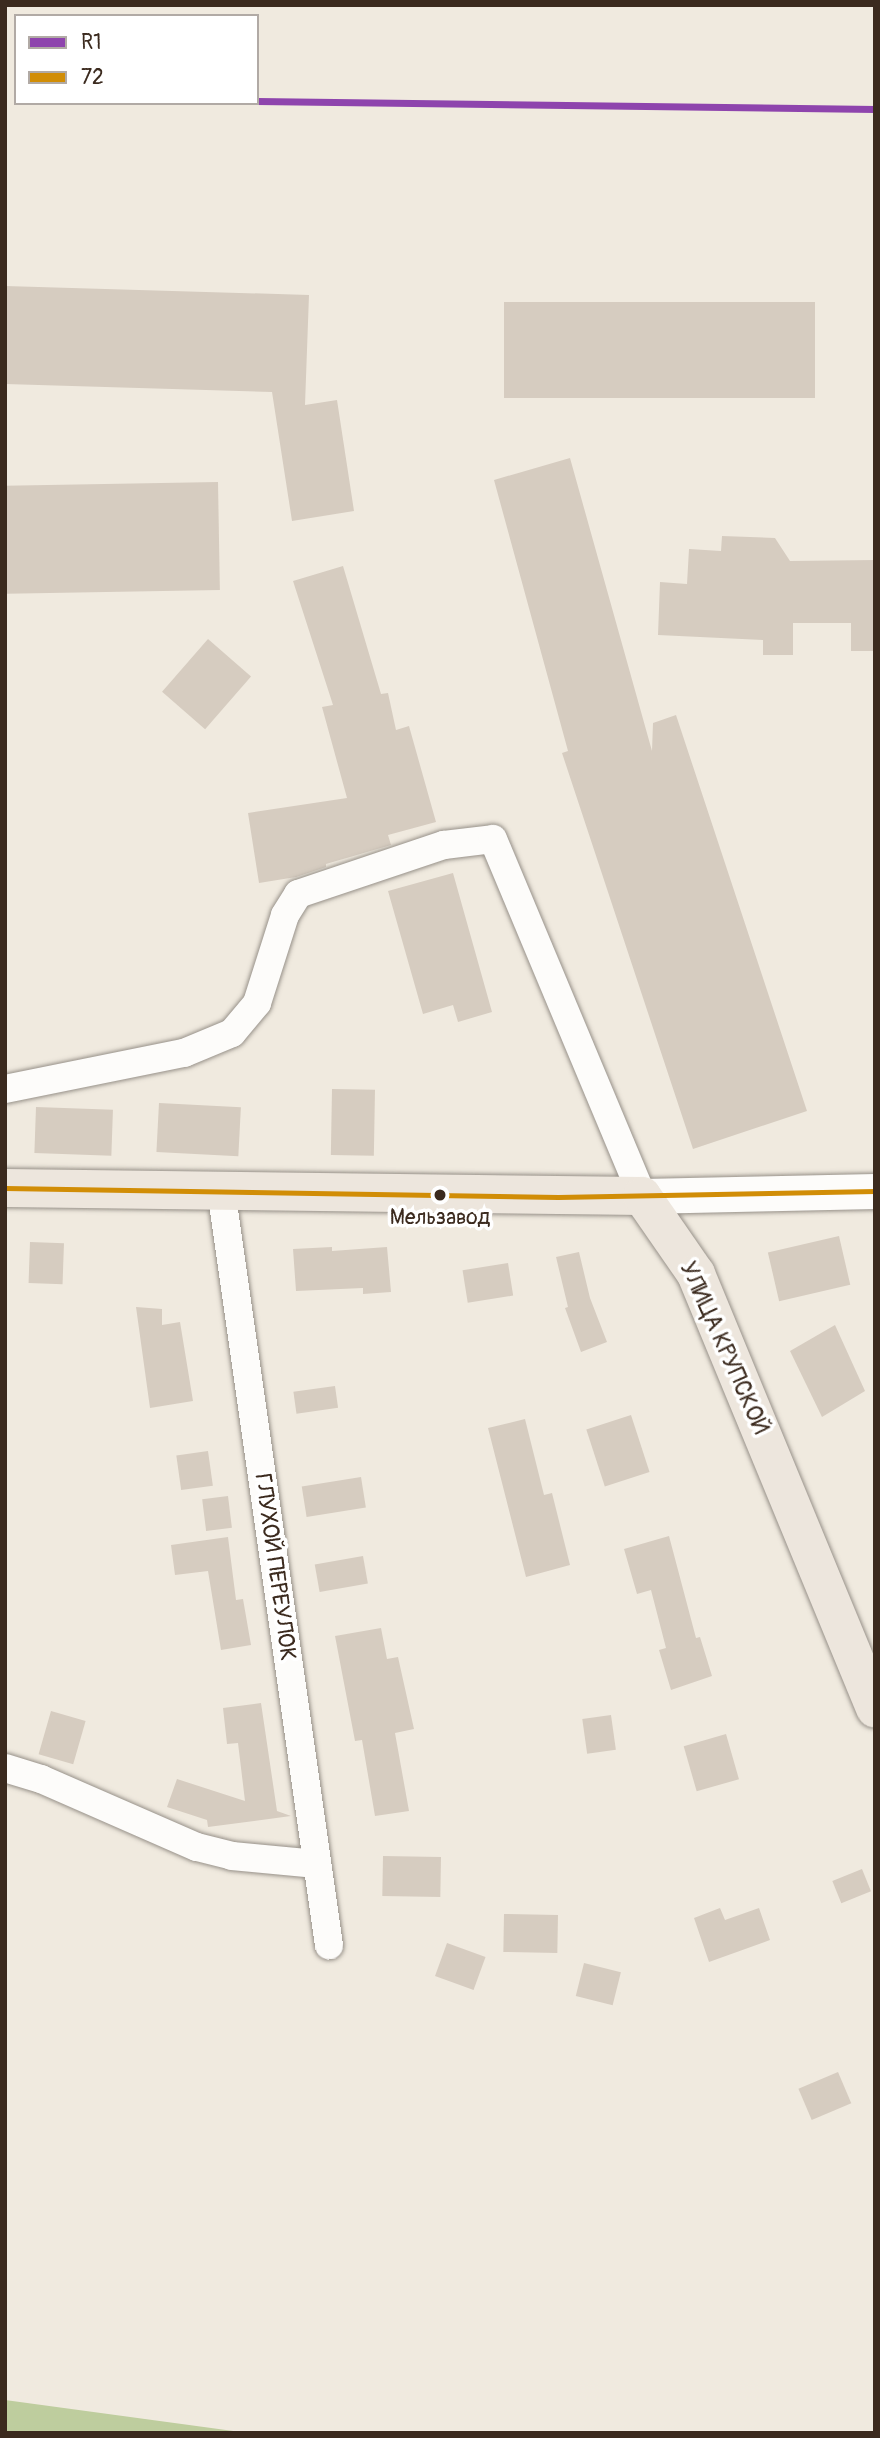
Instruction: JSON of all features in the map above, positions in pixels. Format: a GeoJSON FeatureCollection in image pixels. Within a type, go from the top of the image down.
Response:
{"type":"FeatureCollection","features":[{"type":"Feature","properties":{"kind":"main road"},"geometry":{"type":"LineString","coordinates":[[5,1188],[642,1196]]}},
{"type":"Feature","properties":{"kind":"main road","name":"УЛИЦА КРУПСКОЙ"},"geometry":{"type":"LineString","coordinates":[[642,1196],[696,1273],[875,1709]]}},
{"type":"Feature","properties":{"kind":"street","name":"УЛИЦА КРУПСКОЙ"},"geometry":{"type":"LineString","coordinates":[[5,1089],[184,1054],[232,1033],[257,1003],[280,928],[298,894],[444,845],[493,839],[642,1196]]}},
{"type":"Feature","properties":{"kind":"street","name":"ГЛУХОЙ ПЕРЕУЛОК"},"geometry":{"type":"LineString","coordinates":[[221,1189],[329,1945]]}},
{"type":"Feature","properties":{"kind":"street"},"geometry":{"type":"LineString","coordinates":[[642,1196],[875,1191]]}},
{"type":"Feature","properties":{"kind":"street"},"geometry":{"type":"LineString","coordinates":[[5,1768],[41,1779],[197,1847],[232,1856],[317,1864]]}},
{"type":"Feature","properties":{"kind":"green space"},"geometry":{"type":"Polygon","coordinates":[[[5,2400],[248,2433],[5,2433],[5,2400]]]}},
{"type":"Feature","properties":{"kind":"building"},"geometry":{"type":"Polygon","coordinates":[[[5,286],[309,295],[305,405],[337,400],[354,511],[292,521],[272,392],[5,384],[5,286]]]}},
{"type":"Feature","properties":{"kind":"building"},"geometry":{"type":"Polygon","coordinates":[[[504,302],[815,302],[815,398],[504,398],[504,302]]]}},
{"type":"Feature","properties":{"kind":"building"},"geometry":{"type":"Polygon","coordinates":[[[570,458],[652,751],[653,723],[676,715],[807,1111],[693,1149],[562,753],[568,751],[494,480],[570,458]]]}},
{"type":"Feature","properties":{"kind":"building"},"geometry":{"type":"Polygon","coordinates":[[[218,482],[220,590],[7,594],[5,486],[218,482]]]}},
{"type":"Feature","properties":{"kind":"building"},"geometry":{"type":"Polygon","coordinates":[[[722,536],[775,538],[790,561],[875,560],[875,651],[851,651],[851,623],[793,623],[793,655],[763,655],[763,640],[658,635],[660,582],[687,584],[689,549],[721,551],[722,536]]]}},
{"type":"Feature","properties":{"kind":"building"},"geometry":{"type":"Polygon","coordinates":[[[343,566],[381,694],[388,693],[396,730],[409,726],[436,822],[388,835],[391,845],[326,864],[326,867],[296,877],[259,883],[248,813],[347,798],[322,707],[333,705],[293,581],[343,566]]]}},
{"type":"Feature","properties":{"kind":"building"},"geometry":{"type":"Polygon","coordinates":[[[208,639],[251,676],[205,729],[162,692],[208,639]]]}},
{"type":"Feature","properties":{"kind":"building"},"geometry":{"type":"Polygon","coordinates":[[[453,873],[492,1012],[458,1022],[453,1005],[423,1014],[388,891],[453,873]]]}},
{"type":"Feature","properties":{"kind":"building"},"geometry":{"type":"Polygon","coordinates":[[[332,1089],[375,1090],[374,1156],[331,1155],[332,1089]]]}},
{"type":"Feature","properties":{"kind":"building"},"geometry":{"type":"Polygon","coordinates":[[[159,1103],[241,1107],[238,1156],[156,1152],[159,1103]]]}},
{"type":"Feature","properties":{"kind":"building"},"geometry":{"type":"Polygon","coordinates":[[[36,1107],[113,1110],[111,1156],[34,1153],[36,1107]]]}},
{"type":"Feature","properties":{"kind":"building"},"geometry":{"type":"Polygon","coordinates":[[[839,1236],[850,1285],[779,1301],[768,1252],[839,1236]]]}},
{"type":"Feature","properties":{"kind":"building"},"geometry":{"type":"Polygon","coordinates":[[[30,1242],[64,1243],[63,1284],[29,1283],[30,1242]]]}},
{"type":"Feature","properties":{"kind":"building"},"geometry":{"type":"Polygon","coordinates":[[[332,1247],[332,1251],[387,1247],[391,1292],[363,1294],[363,1288],[296,1291],[293,1249],[332,1247]]]}},
{"type":"Feature","properties":{"kind":"building"},"geometry":{"type":"Polygon","coordinates":[[[579,1252],[590,1298],[607,1342],[581,1352],[565,1308],[568,1307],[556,1257],[579,1252]]]}},
{"type":"Feature","properties":{"kind":"building"},"geometry":{"type":"Polygon","coordinates":[[[508,1263],[513,1296],[468,1303],[463,1270],[508,1263]]]}},
{"type":"Feature","properties":{"kind":"building"},"geometry":{"type":"Polygon","coordinates":[[[136,1307],[162,1309],[162,1325],[180,1322],[193,1401],[150,1408],[136,1307]]]}},
{"type":"Feature","properties":{"kind":"building"},"geometry":{"type":"Polygon","coordinates":[[[835,1325],[865,1391],[822,1417],[790,1351],[835,1325]]]}},
{"type":"Feature","properties":{"kind":"building"},"geometry":{"type":"Polygon","coordinates":[[[335,1386],[338,1408],[296,1414],[293,1392],[335,1386]]]}},
{"type":"Feature","properties":{"kind":"building"},"geometry":{"type":"Polygon","coordinates":[[[631,1415],[650,1472],[605,1487],[586,1430],[631,1415]]]}},
{"type":"Feature","properties":{"kind":"building"},"geometry":{"type":"Polygon","coordinates":[[[525,1419],[544,1495],[552,1493],[570,1565],[526,1577],[488,1428],[525,1419]]]}},
{"type":"Feature","properties":{"kind":"building"},"geometry":{"type":"Polygon","coordinates":[[[208,1451],[213,1486],[181,1490],[176,1455],[208,1451]]]}},
{"type":"Feature","properties":{"kind":"building"},"geometry":{"type":"Polygon","coordinates":[[[361,1477],[366,1508],[307,1517],[302,1486],[361,1477]]]}},
{"type":"Feature","properties":{"kind":"building"},"geometry":{"type":"Polygon","coordinates":[[[228,1496],[232,1528],[206,1531],[202,1499],[228,1496]]]}},
{"type":"Feature","properties":{"kind":"building"},"geometry":{"type":"Polygon","coordinates":[[[669,1536],[696,1638],[700,1637],[712,1676],[671,1690],[659,1650],[666,1648],[651,1590],[637,1594],[624,1549],[669,1536]]]}},
{"type":"Feature","properties":{"kind":"building"},"geometry":{"type":"Polygon","coordinates":[[[228,1537],[236,1600],[243,1599],[251,1645],[221,1650],[208,1571],[175,1575],[171,1545],[228,1537]]]}},
{"type":"Feature","properties":{"kind":"building"},"geometry":{"type":"Polygon","coordinates":[[[363,1556],[368,1584],[320,1592],[315,1565],[363,1556]]]}},
{"type":"Feature","properties":{"kind":"building"},"geometry":{"type":"Polygon","coordinates":[[[381,1628],[387,1659],[398,1657],[414,1729],[395,1733],[409,1811],[375,1816],[362,1740],[355,1741],[335,1636],[381,1628]]]}},
{"type":"Feature","properties":{"kind":"building"},"geometry":{"type":"Polygon","coordinates":[[[261,1703],[277,1811],[291,1816],[208,1827],[207,1820],[167,1807],[177,1779],[245,1801],[238,1743],[227,1744],[223,1708],[261,1703]]]}},
{"type":"Feature","properties":{"kind":"building"},"geometry":{"type":"Polygon","coordinates":[[[51,1711],[86,1721],[73,1764],[39,1754],[51,1711]]]}},
{"type":"Feature","properties":{"kind":"building"},"geometry":{"type":"Polygon","coordinates":[[[611,1715],[616,1750],[587,1754],[582,1719],[611,1715]]]}},
{"type":"Feature","properties":{"kind":"building"},"geometry":{"type":"Polygon","coordinates":[[[726,1734],[739,1779],[697,1791],[684,1746],[726,1734]]]}},
{"type":"Feature","properties":{"kind":"building"},"geometry":{"type":"Polygon","coordinates":[[[383,1856],[441,1857],[440,1897],[382,1896],[383,1856]]]}},
{"type":"Feature","properties":{"kind":"building"},"geometry":{"type":"Polygon","coordinates":[[[862,1869],[871,1891],[841,1903],[832,1881],[862,1869]]]}},
{"type":"Feature","properties":{"kind":"building"},"geometry":{"type":"Polygon","coordinates":[[[720,1908],[725,1920],[759,1908],[770,1940],[709,1962],[694,1918],[720,1908]]]}},
{"type":"Feature","properties":{"kind":"building"},"geometry":{"type":"Polygon","coordinates":[[[504,1914],[558,1915],[557,1953],[503,1952],[504,1914]]]}},
{"type":"Feature","properties":{"kind":"building"},"geometry":{"type":"Polygon","coordinates":[[[447,1943],[486,1957],[474,1990],[435,1976],[447,1943]]]}},
{"type":"Feature","properties":{"kind":"building"},"geometry":{"type":"Polygon","coordinates":[[[584,1963],[621,1972],[613,2005],[576,1996],[584,1963]]]}},
{"type":"Feature","properties":{"kind":"building"},"geometry":{"type":"Polygon","coordinates":[[[838,2072],[851,2103],[812,2120],[798,2089],[838,2072]]]}},
{"type":"Feature","properties":{"kind":"railway"},"geometry":{"type":"LineString","coordinates":[[259,101],[875,109]]}},
{"type":"Feature","properties":{"kind":"transit line","name":"R1"},"geometry":{"type":"LineString","coordinates":[[259,101],[875,109]]}},
{"type":"Feature","properties":{"kind":"transit line","name":"72"},"geometry":{"type":"LineString","coordinates":[[5,1188],[558,1197],[875,1191]]}},
{"type":"Feature","properties":{"kind":"place","name":"Мельзавод"},"geometry":{"type":"Point","coordinates":[440,1195]}}]}
